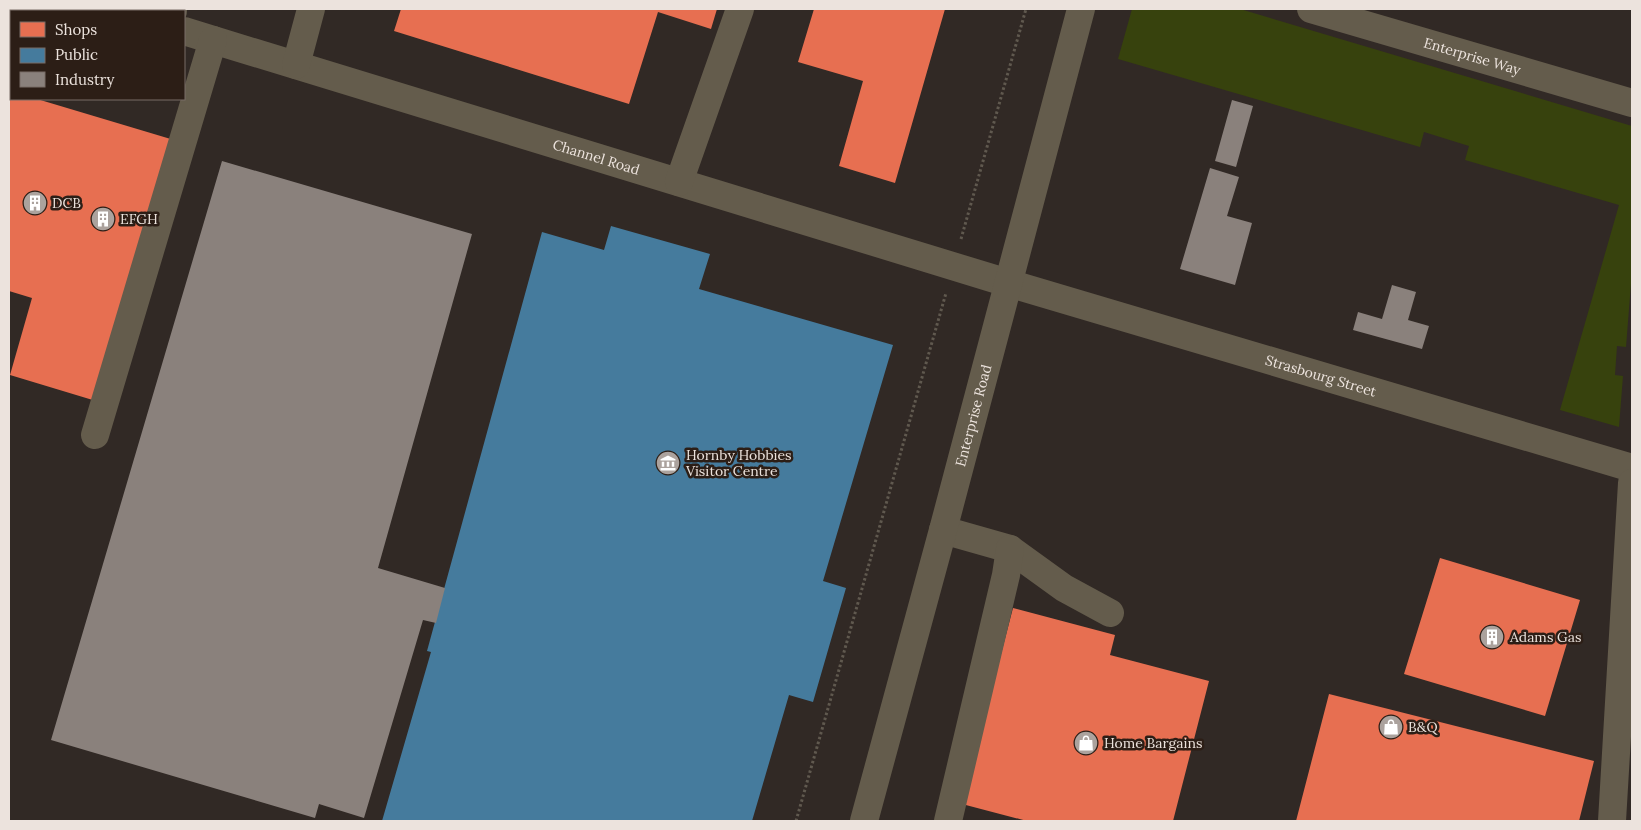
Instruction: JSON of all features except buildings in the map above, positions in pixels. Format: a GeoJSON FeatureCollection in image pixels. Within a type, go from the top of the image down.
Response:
{"type":"FeatureCollection","features":[{"type":"Feature","properties":{"kind":"street"},"geometry":{"type":"LineString","coordinates":[[296,65],[311,9]]}},
{"type":"Feature","properties":{"kind":"street"},"geometry":{"type":"LineString","coordinates":[[679,182],[740,9]]}},
{"type":"Feature","properties":{"kind":"street","name":"Enterprise Road"},"geometry":{"type":"LineString","coordinates":[[867,821],[1081,9]]}},
{"type":"Feature","properties":{"kind":"street","name":"Enterprise Way"},"geometry":{"type":"LineString","coordinates":[[1311,9],[1632,103]]}},
{"type":"Feature","properties":{"kind":"street","name":"Channel Road"},"geometry":{"type":"LineString","coordinates":[[185,31],[1008,283]]}},
{"type":"Feature","properties":{"kind":"street"},"geometry":{"type":"LineString","coordinates":[[95,435],[213,40]]}},
{"type":"Feature","properties":{"kind":"street","name":"Strasbourg Street"},"geometry":{"type":"LineString","coordinates":[[1008,283],[1632,468]]}},
{"type":"Feature","properties":{"kind":"street"},"geometry":{"type":"LineString","coordinates":[[1612,821],[1632,483]]}},
{"type":"Feature","properties":{"kind":"street"},"geometry":{"type":"LineString","coordinates":[[943,530],[1010,550],[1064,588],[1110,613]]}},
{"type":"Feature","properties":{"kind":"street"},"geometry":{"type":"LineString","coordinates":[[948,821],[1006,575],[1010,550]]}},
{"type":"Feature","properties":{"kind":"path"},"geometry":{"type":"LineString","coordinates":[[796,821],[1026,9]]}},
{"type":"Feature","properties":{"kind":"green space"},"geometry":{"type":"Polygon","coordinates":[[[1132,9],[1240,9],[1632,126],[1632,271],[1626,347],[1617,346],[1615,375],[1623,376],[1619,427],[1560,410],[1619,205],[1465,160],[1469,146],[1424,132],[1420,147],[1118,59],[1132,9]]]}},
{"type":"Feature","properties":{"kind":"place","name":"DCB"},"geometry":{"type":"Point","coordinates":[35,203]}},
{"type":"Feature","properties":{"kind":"place","name":"EFGH"},"geometry":{"type":"Point","coordinates":[103,219]}},
{"type":"Feature","properties":{"kind":"place","name":"Hornby Hobbies Visitor Centre"},"geometry":{"type":"Point","coordinates":[668,463]}},
{"type":"Feature","properties":{"kind":"place","name":"Adams Gas"},"geometry":{"type":"Point","coordinates":[1492,637]}},
{"type":"Feature","properties":{"kind":"place","name":"B&Q"},"geometry":{"type":"Point","coordinates":[1391,727]}},
{"type":"Feature","properties":{"kind":"place","name":"Home Bargains"},"geometry":{"type":"Point","coordinates":[1086,743]}}]}
